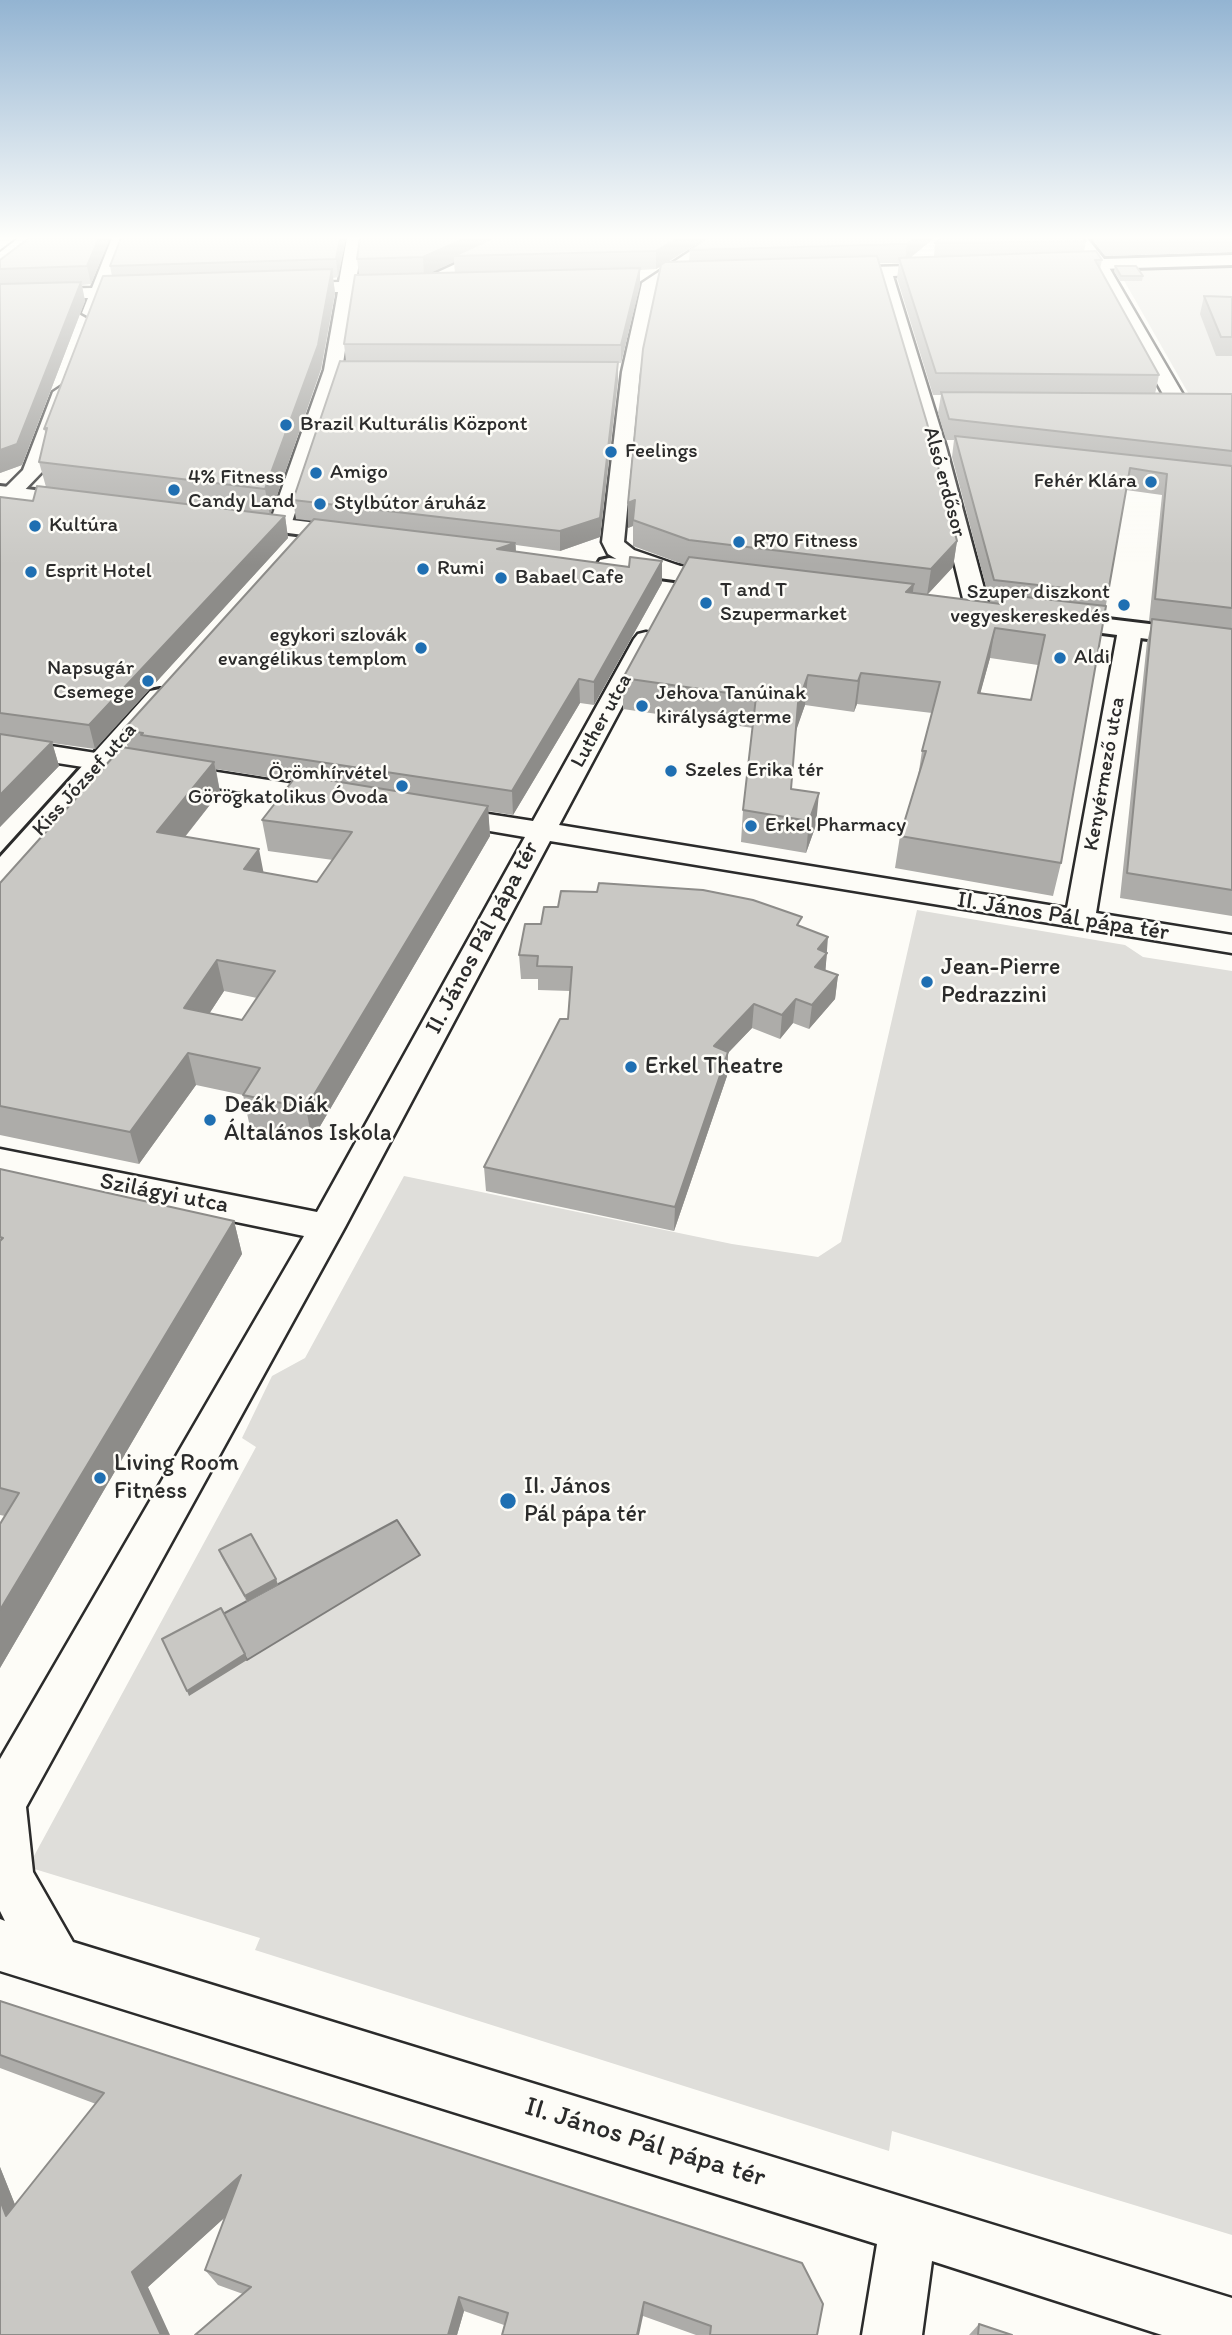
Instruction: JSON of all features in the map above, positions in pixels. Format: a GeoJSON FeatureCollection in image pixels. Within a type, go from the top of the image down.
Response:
{"type":"FeatureCollection","features":[{"type":"Feature","properties":{"kind":"main road"},"geometry":{"type":"LineString","coordinates":[[5,494],[110,506]]}},
{"type":"Feature","properties":{"kind":"main road"},"geometry":{"type":"LineString","coordinates":[[214,518],[380,538]]}},
{"type":"Feature","properties":{"kind":"main road"},"geometry":{"type":"LineString","coordinates":[[288,556],[312,529]]}},
{"type":"Feature","properties":{"kind":"main road"},"geometry":{"type":"LineString","coordinates":[[585,562],[764,584]]}},
{"type":"Feature","properties":{"kind":"main road"},"geometry":{"type":"LineString","coordinates":[[951,607],[1232,642]]}},
{"type":"Feature","properties":{"kind":"main road","name":"Kiss József utca"},"geometry":{"type":"LineString","coordinates":[[0,876],[175,680]]}},
{"type":"Feature","properties":{"kind":"street"},"geometry":{"type":"LineString","coordinates":[[280,526],[340,370],[342,347]]}},
{"type":"Feature","properties":{"kind":"street"},"geometry":{"type":"LineString","coordinates":[[631,347],[624,372],[613,542],[616,549],[626,555],[681,574]]}},
{"type":"Feature","properties":{"kind":"street","name":"Alsó erdősor"},"geometry":{"type":"LineString","coordinates":[[906,347],[936,447],[978,611]]}},
{"type":"Feature","properties":{"kind":"street"},"geometry":{"type":"LineString","coordinates":[[1150,347],[1186,405],[1152,405]]}},
{"type":"Feature","properties":{"kind":"street"},"geometry":{"type":"LineString","coordinates":[[5,494],[32,472],[69,372]]}},
{"type":"Feature","properties":{"kind":"street"},"geometry":{"type":"LineString","coordinates":[[922,404],[949,404]]}},
{"type":"Feature","properties":{"kind":"street"},"geometry":{"type":"LineString","coordinates":[[936,447],[962,450]]}},
{"type":"Feature","properties":{"kind":"street","name":"Luther utca"},"geometry":{"type":"LineString","coordinates":[[541,831],[681,574]]}},
{"type":"Feature","properties":{"kind":"street","name":"Kenyérmező utca"},"geometry":{"type":"LineString","coordinates":[[1080,919],[1130,630]]}},
{"type":"Feature","properties":{"kind":"street"},"geometry":{"type":"LineString","coordinates":[[0,746],[362,803]]}},
{"type":"Feature","properties":{"kind":"street"},"geometry":{"type":"LineString","coordinates":[[417,811],[541,831]]}},
{"type":"Feature","properties":{"kind":"street","name":"II. János Pál pápa tér"},"geometry":{"type":"LineString","coordinates":[[57,1962],[9,1878],[1,1804],[327,1227],[541,831],[1232,944]]}},
{"type":"Feature","properties":{"kind":"street","name":"Szilágyi utca"},"geometry":{"type":"LineString","coordinates":[[0,1161],[327,1227]]}},
{"type":"Feature","properties":{"kind":"street","name":"II. János Pál pápa tér"},"geometry":{"type":"LineString","coordinates":[[0,1945],[909,2225],[1232,2328]]}},
{"type":"Feature","properties":{"kind":"street"},"geometry":{"type":"LineString","coordinates":[[892,2335],[909,2225]]}},
{"type":"Feature","properties":{"kind":"shaded area"},"geometry":{"type":"Polygon","coordinates":[[[1162,347],[1232,347],[1232,398],[1191,398],[1162,347]]]}},
{"type":"Feature","properties":{"kind":"shaded area","name":"II. János Pál pápa tér"},"geometry":{"type":"Polygon","coordinates":[[[917,910],[1125,945],[1143,957],[1232,971],[1232,2235],[892,2131],[889,2151],[255,1950],[260,1938],[28,1867],[256,1447],[242,1438],[272,1376],[305,1358],[404,1176],[732,1244],[818,1257],[841,1242],[917,910]]]}},
{"type":"Feature","properties":{"kind":"shaded area"},"geometry":{"type":"Polygon","coordinates":[[[397,1520],[420,1555],[247,1660],[223,1614],[397,1520]]]}},
{"type":"Feature","properties":{"kind":"building"},"geometry":{"type":"Polygon","coordinates":[[[0,347],[55,347],[17,444],[0,450],[0,347]]]}},
{"type":"Feature","properties":{"kind":"building"},"geometry":{"type":"Polygon","coordinates":[[[76,347],[317,347],[265,489],[39,462],[47,428],[44,429],[76,347]]]}},
{"type":"Feature","properties":{"kind":"building"},"geometry":{"type":"Polygon","coordinates":[[[904,347],[957,541],[931,569],[689,540],[633,520],[635,500],[628,503],[643,349],[904,347]]]}},
{"type":"Feature","properties":{"kind":"building"},"geometry":{"type":"Polygon","coordinates":[[[928,347],[1143,347],[1159,375],[936,373],[928,347]]]}},
{"type":"Feature","properties":{"kind":"building"},"geometry":{"type":"Polygon","coordinates":[[[340,361],[618,362],[600,518],[560,531],[293,500],[340,361]]]}},
{"type":"Feature","properties":{"kind":"building"},"geometry":{"type":"Polygon","coordinates":[[[941,392],[1232,394],[1232,451],[949,419],[941,392]]]}},
{"type":"Feature","properties":{"kind":"building"},"geometry":{"type":"Polygon","coordinates":[[[955,436],[1232,466],[1232,608],[1155,599],[1167,474],[1130,468],[1108,593],[994,580],[955,436]]]}},
{"type":"Feature","properties":{"kind":"building"},"geometry":{"type":"Polygon","coordinates":[[[37,486],[285,516],[89,725],[0,713],[0,497],[33,501],[37,486]]]}},
{"type":"Feature","properties":{"kind":"building"},"geometry":{"type":"Polygon","coordinates":[[[314,519],[515,543],[497,549],[629,567],[630,557],[662,561],[594,682],[579,679],[512,791],[141,735],[143,733],[123,730],[314,519]]]}},
{"type":"Feature","properties":{"kind":"building"},"geometry":{"type":"Polygon","coordinates":[[[689,557],[914,584],[906,592],[1001,604],[999,594],[1106,606],[1061,863],[900,836],[926,751],[922,751],[940,682],[861,673],[858,681],[808,675],[798,703],[791,789],[819,793],[809,821],[743,810],[756,697],[623,678],[689,557]],[[995,628],[978,693],[1031,700],[1045,635],[995,628]]]}},
{"type":"Feature","properties":{"kind":"building"},"geometry":{"type":"Polygon","coordinates":[[[1152,619],[1232,629],[1232,890],[1127,873],[1152,619]]]}},
{"type":"Feature","properties":{"kind":"building"},"geometry":{"type":"Polygon","coordinates":[[[0,734],[52,742],[0,795],[0,734]]]}},
{"type":"Feature","properties":{"kind":"building"},"geometry":{"type":"Polygon","coordinates":[[[122,747],[214,762],[157,832],[259,849],[244,869],[317,882],[352,832],[262,820],[297,775],[488,806],[306,1108],[243,1095],[260,1068],[188,1053],[130,1132],[0,1106],[0,883],[122,747]],[[217,960],[184,1008],[242,1020],[275,971],[217,960]]]}},
{"type":"Feature","properties":{"kind":"building","name":"Erkel Theatre"},"geometry":{"type":"Polygon","coordinates":[[[599,883],[703,890],[753,900],[802,917],[797,925],[828,937],[818,949],[827,953],[815,967],[838,975],[812,1005],[796,999],[782,1015],[754,1004],[714,1046],[728,1052],[675,1207],[484,1167],[560,1019],[568,1019],[572,967],[537,966],[538,956],[519,955],[525,924],[541,924],[544,907],[558,907],[561,891],[597,892],[599,883]]]}},
{"type":"Feature","properties":{"kind":"building"},"geometry":{"type":"Polygon","coordinates":[[[0,1169],[234,1221],[0,1610],[0,1524],[19,1493],[0,1488],[0,1241],[3,1238],[0,1237],[0,1169]]]}},
{"type":"Feature","properties":{"kind":"building"},"geometry":{"type":"Polygon","coordinates":[[[251,1534],[276,1579],[245,1596],[219,1550],[251,1534]]]}},
{"type":"Feature","properties":{"kind":"building"},"geometry":{"type":"Polygon","coordinates":[[[221,1608],[245,1654],[187,1691],[162,1639],[221,1608]]]}},
{"type":"Feature","properties":{"kind":"building"},"geometry":{"type":"Polygon","coordinates":[[[0,2001],[802,2263],[823,2304],[817,2335],[710,2335],[711,2326],[644,2302],[637,2335],[502,2335],[508,2313],[459,2297],[448,2335],[195,2335],[251,2287],[205,2270],[241,2175],[132,2272],[161,2335],[0,2335],[0,2200],[6,2216],[104,2093],[0,2055],[0,2001]]]}},
{"type":"Feature","properties":{"kind":"building"},"geometry":{"type":"Polygon","coordinates":[[[979,2324],[1012,2335],[978,2335],[979,2324]]]}},
{"type":"Feature","properties":{"kind":"place","name":"Brazil Kulturális Központ"},"geometry":{"type":"Point","coordinates":[286,425]}},
{"type":"Feature","properties":{"kind":"place","name":"Feelings"},"geometry":{"type":"Point","coordinates":[611,452]}},
{"type":"Feature","properties":{"kind":"place","name":"Amigo"},"geometry":{"type":"Point","coordinates":[316,473]}},
{"type":"Feature","properties":{"kind":"place","name":"Fehér Klára"},"geometry":{"type":"Point","coordinates":[1151,482]}},
{"type":"Feature","properties":{"kind":"place","name":"4% Fitness Candy Land"},"geometry":{"type":"Point","coordinates":[174,490]}},
{"type":"Feature","properties":{"kind":"place","name":"Stylbútor áruház"},"geometry":{"type":"Point","coordinates":[320,504]}},
{"type":"Feature","properties":{"kind":"place","name":"Kultúra"},"geometry":{"type":"Point","coordinates":[35,526]}},
{"type":"Feature","properties":{"kind":"place","name":"R70 Fitness"},"geometry":{"type":"Point","coordinates":[739,542]}},
{"type":"Feature","properties":{"kind":"place","name":"Rumi"},"geometry":{"type":"Point","coordinates":[423,569]}},
{"type":"Feature","properties":{"kind":"place","name":"Esprit Hotel"},"geometry":{"type":"Point","coordinates":[31,572]}},
{"type":"Feature","properties":{"kind":"place","name":"Babael Cafe"},"geometry":{"type":"Point","coordinates":[501,578]}},
{"type":"Feature","properties":{"kind":"place","name":"T and T Szupermarket"},"geometry":{"type":"Point","coordinates":[706,603]}},
{"type":"Feature","properties":{"kind":"place","name":"Szuper diszkont vegyeskereskedés"},"geometry":{"type":"Point","coordinates":[1124,605]}},
{"type":"Feature","properties":{"kind":"place","name":"egykori szlovák evangélikus templom"},"geometry":{"type":"Point","coordinates":[421,648]}},
{"type":"Feature","properties":{"kind":"place","name":"Aldi"},"geometry":{"type":"Point","coordinates":[1060,658]}},
{"type":"Feature","properties":{"kind":"place","name":"Napsugár Csemege"},"geometry":{"type":"Point","coordinates":[148,681]}},
{"type":"Feature","properties":{"kind":"place","name":"Jehova Tanúinak királyságterme"},"geometry":{"type":"Point","coordinates":[642,706]}},
{"type":"Feature","properties":{"kind":"place","name":"Szeles Erika tér"},"geometry":{"type":"Point","coordinates":[671,771]}},
{"type":"Feature","properties":{"kind":"place","name":"Örömhírvétel Görögkatolikus Óvoda"},"geometry":{"type":"Point","coordinates":[402,786]}},
{"type":"Feature","properties":{"kind":"place","name":"Erkel Pharmacy"},"geometry":{"type":"Point","coordinates":[751,826]}},
{"type":"Feature","properties":{"kind":"place","name":"Jean-Pierre Pedrazzini"},"geometry":{"type":"Point","coordinates":[927,982]}},
{"type":"Feature","properties":{"kind":"place","name":"Erkel Theatre"},"geometry":{"type":"Point","coordinates":[631,1067]}},
{"type":"Feature","properties":{"kind":"place","name":"Deák Diák Általános Iskola"},"geometry":{"type":"Point","coordinates":[210,1120]}},
{"type":"Feature","properties":{"kind":"place","name":"Living Room Fitness"},"geometry":{"type":"Point","coordinates":[100,1478]}},
{"type":"Feature","properties":{"kind":"place","name":"II. János Pál pápa tér"},"geometry":{"type":"Point","coordinates":[508,1501]}}]}
